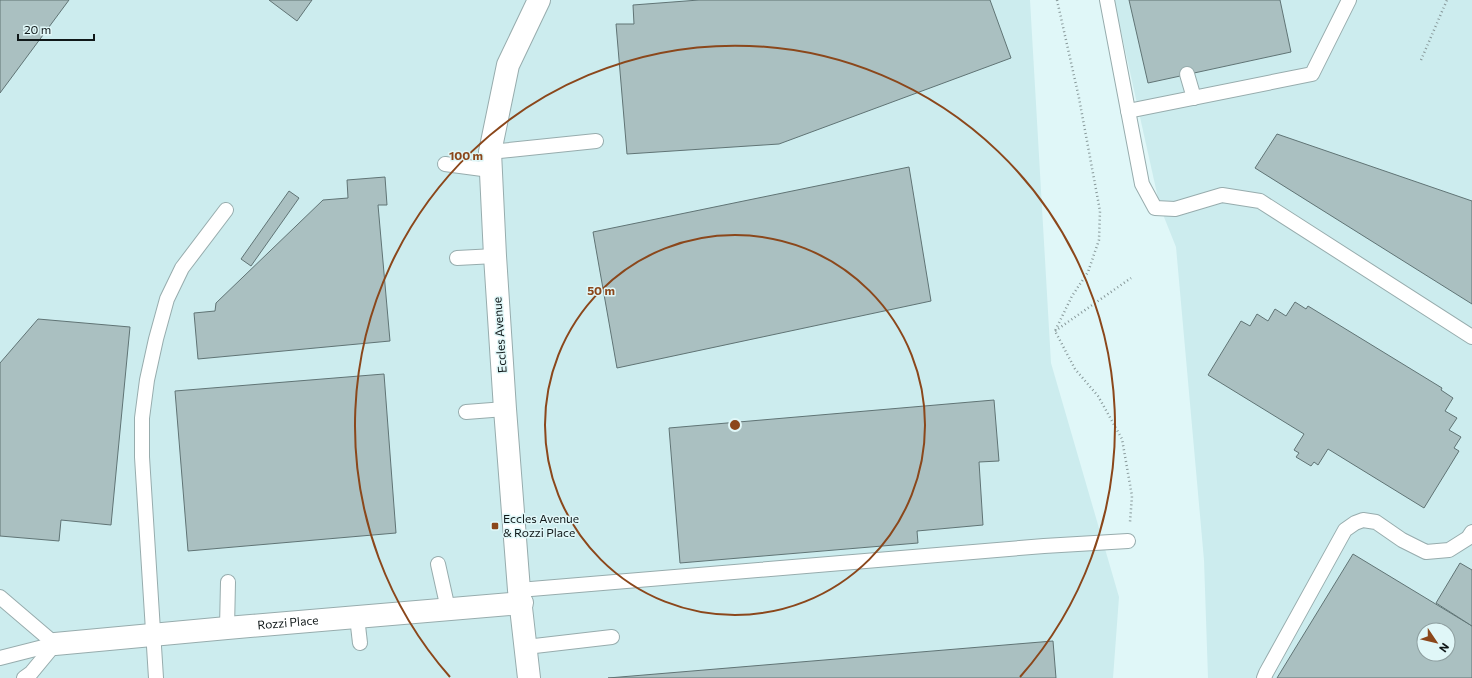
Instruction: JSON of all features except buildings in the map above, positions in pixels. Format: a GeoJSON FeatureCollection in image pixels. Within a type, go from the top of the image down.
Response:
{"type":"FeatureCollection","features":[{"type":"Feature","properties":{"kind":"street","name":"Eccles Avenue"},"geometry":{"type":"LineString","coordinates":[[529,678],[520,596],[505,409],[494,256],[490,161],[508,65],[539,0]]}},
{"type":"Feature","properties":{"kind":"street","name":"Rozzi Place"},"geometry":{"type":"LineString","coordinates":[[55,644],[448,609],[520,596]]}},
{"type":"Feature","properties":{"kind":"lane"},"geometry":{"type":"LineString","coordinates":[[1107,0],[1142,184],[1155,208],[1175,208],[1222,195],[1260,201],[1472,337]]}},
{"type":"Feature","properties":{"kind":"lane"},"geometry":{"type":"LineString","coordinates":[[1128,111],[1312,74],[1348,0]]}},
{"type":"Feature","properties":{"kind":"lane"},"geometry":{"type":"LineString","coordinates":[[1187,74],[1194,98]]}},
{"type":"Feature","properties":{"kind":"lane"},"geometry":{"type":"LineString","coordinates":[[445,164],[490,161],[596,141]]}},
{"type":"Feature","properties":{"kind":"lane"},"geometry":{"type":"LineString","coordinates":[[156,678],[142,457],[142,418],[147,380],[156,339],[170,293],[182,268],[226,210]]}},
{"type":"Feature","properties":{"kind":"lane"},"geometry":{"type":"LineString","coordinates":[[457,258],[494,256]]}},
{"type":"Feature","properties":{"kind":"lane"},"geometry":{"type":"LineString","coordinates":[[466,412],[505,409]]}},
{"type":"Feature","properties":{"kind":"lane"},"geometry":{"type":"LineString","coordinates":[[1264,678],[1273,659],[1345,530],[1355,523],[1363,520],[1376,522],[1402,540],[1426,552],[1449,550],[1468,538],[1472,532]]}},
{"type":"Feature","properties":{"kind":"lane"},"geometry":{"type":"LineString","coordinates":[[520,596],[1044,546],[1128,541]]}},
{"type":"Feature","properties":{"kind":"lane"},"geometry":{"type":"LineString","coordinates":[[438,564],[448,609]]}},
{"type":"Feature","properties":{"kind":"lane"},"geometry":{"type":"LineString","coordinates":[[227,628],[228,582]]}},
{"type":"Feature","properties":{"kind":"lane"},"geometry":{"type":"LineString","coordinates":[[0,597],[55,644]]}},
{"type":"Feature","properties":{"kind":"lane"},"geometry":{"type":"LineString","coordinates":[[357,617],[360,642]]}},
{"type":"Feature","properties":{"kind":"lane"},"geometry":{"type":"LineString","coordinates":[[526,647],[612,637]]}},
{"type":"Feature","properties":{"kind":"lane"},"geometry":{"type":"LineString","coordinates":[[0,658],[55,644]]}},
{"type":"Feature","properties":{"kind":"lane"},"geometry":{"type":"LineString","coordinates":[[24,678],[31,673],[55,644]]}},
{"type":"Feature","properties":{"kind":"path"},"geometry":{"type":"LineString","coordinates":[[1055,331],[1072,296],[1088,272],[1099,240],[1100,211],[1079,98],[1057,0]]}},
{"type":"Feature","properties":{"kind":"path"},"geometry":{"type":"LineString","coordinates":[[1421,60],[1447,0]]}},
{"type":"Feature","properties":{"kind":"path"},"geometry":{"type":"LineString","coordinates":[[1055,331],[1131,278]]}},
{"type":"Feature","properties":{"kind":"path"},"geometry":{"type":"LineString","coordinates":[[1055,331],[1075,369],[1098,396],[1122,439],[1132,496],[1128,541]]}},
{"type":"Feature","properties":{"kind":"shaded area"},"geometry":{"type":"Polygon","coordinates":[[[0,0],[1030,0],[1051,363],[1119,597],[1113,678],[0,678],[0,0]]]}},
{"type":"Feature","properties":{"kind":"shaded area"},"geometry":{"type":"Polygon","coordinates":[[[1114,0],[1472,0],[1472,678],[1208,678],[1204,560],[1176,247],[1160,207],[1114,0]]]}},
{"type":"Feature","properties":{"kind":"place","name":"Eccles Avenue & Rozzi Place"},"geometry":{"type":"Point","coordinates":[495,526]}}]}
